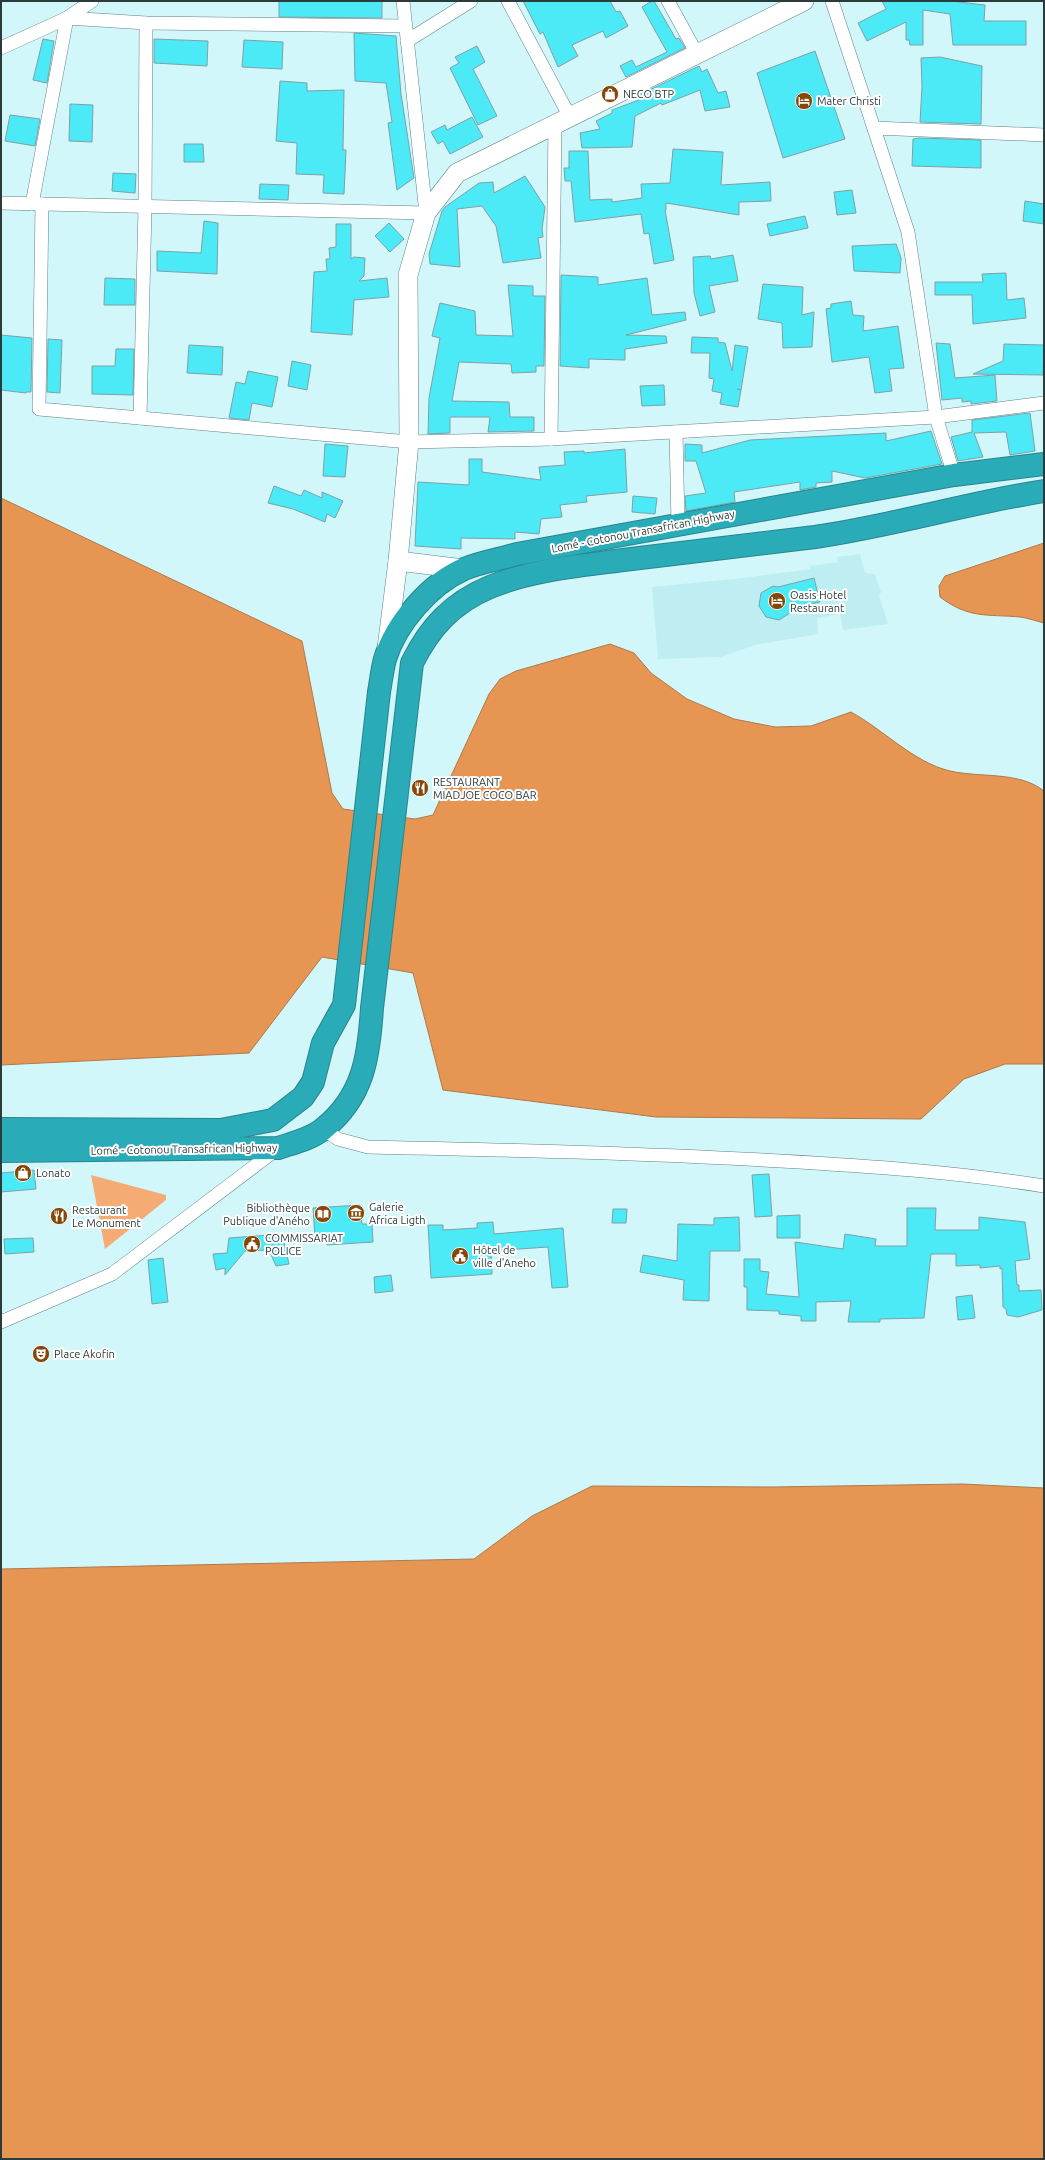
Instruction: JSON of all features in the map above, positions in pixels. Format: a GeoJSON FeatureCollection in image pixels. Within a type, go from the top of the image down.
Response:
{"type":"FeatureCollection","features":[{"type":"Feature","properties":{"kind":"highway","name":"Lomé - Cotonou Transafrican Highway"},"geometry":{"type":"LineString","coordinates":[[1,1129],[222,1130],[250,1126],[273,1120],[303,1097],[313,1082],[323,1043],[344,1005],[379,692],[385,658],[402,625],[418,603],[442,583],[464,569],[517,554],[954,475],[1044,464]]}},
{"type":"Feature","properties":{"kind":"highway","name":"Lomé - Cotonou Transafrican Highway"},"geometry":{"type":"LineString","coordinates":[[1,1151],[278,1148],[301,1141],[323,1129],[352,1097],[362,1078],[369,1048],[372,1008],[402,763],[412,663],[423,641],[443,616],[469,597],[491,586],[564,568],[823,535],[880,525],[1001,498],[1044,491]]}},
{"type":"Feature","properties":{"kind":"street"},"geometry":{"type":"LineString","coordinates":[[1,48],[67,18],[92,1]]}},
{"type":"Feature","properties":{"kind":"street"},"geometry":{"type":"LineString","coordinates":[[403,1],[426,213]]}},
{"type":"Feature","properties":{"kind":"street"},"geometry":{"type":"LineString","coordinates":[[407,41],[471,1]]}},
{"type":"Feature","properties":{"kind":"street"},"geometry":{"type":"LineString","coordinates":[[508,1],[562,121],[551,439]]}},
{"type":"Feature","properties":{"kind":"street"},"geometry":{"type":"LineString","coordinates":[[668,1],[697,54]]}},
{"type":"Feature","properties":{"kind":"street"},"geometry":{"type":"LineString","coordinates":[[385,658],[398,561],[409,442],[408,275],[426,213],[457,173],[804,1]]}},
{"type":"Feature","properties":{"kind":"street"},"geometry":{"type":"LineString","coordinates":[[832,1],[908,232],[936,417],[954,475]]}},
{"type":"Feature","properties":{"kind":"street"},"geometry":{"type":"LineString","coordinates":[[67,18],[146,23],[406,26]]}},
{"type":"Feature","properties":{"kind":"street"},"geometry":{"type":"LineString","coordinates":[[67,18],[37,204],[39,409],[409,442],[551,439],[936,417],[1044,403]]}},
{"type":"Feature","properties":{"kind":"street"},"geometry":{"type":"LineString","coordinates":[[140,418],[145,207],[146,23]]}},
{"type":"Feature","properties":{"kind":"street"},"geometry":{"type":"LineString","coordinates":[[874,128],[1044,136]]}},
{"type":"Feature","properties":{"kind":"street"},"geometry":{"type":"LineString","coordinates":[[1,203],[426,213]]}},
{"type":"Feature","properties":{"kind":"street"},"geometry":{"type":"LineString","coordinates":[[676,432],[678,524]]}},
{"type":"Feature","properties":{"kind":"street"},"geometry":{"type":"LineString","coordinates":[[398,561],[464,569]]}},
{"type":"Feature","properties":{"kind":"street"},"geometry":{"type":"LineString","coordinates":[[323,1129],[338,1139],[368,1147],[642,1153],[977,1175],[1044,1186]]}},
{"type":"Feature","properties":{"kind":"street"},"geometry":{"type":"LineString","coordinates":[[1,1322],[112,1274],[278,1148]]}},
{"type":"Feature","properties":{"kind":"shaded area"},"geometry":{"type":"Polygon","coordinates":[[[1,498],[302,641],[332,793],[343,809],[415,819],[433,815],[489,694],[500,679],[516,671],[610,644],[634,653],[651,673],[687,699],[734,719],[775,727],[811,726],[851,712],[911,753],[936,767],[962,773],[999,776],[1023,780],[1034,785],[1044,791],[1044,1064],[1005,1064],[964,1079],[921,1119],[656,1117],[443,1090],[413,973],[322,957],[249,1053],[1,1065],[1,498]]]}},
{"type":"Feature","properties":{"kind":"shaded area"},"geometry":{"type":"Polygon","coordinates":[[[1044,543],[1044,623],[1020,617],[969,612],[950,604],[940,597],[939,586],[945,576],[1044,543]]]}},
{"type":"Feature","properties":{"kind":"shaded area"},"geometry":{"type":"Polygon","coordinates":[[[860,554],[865,573],[875,574],[881,592],[879,596],[888,624],[843,630],[840,614],[817,618],[818,634],[755,645],[721,657],[658,659],[652,587],[743,578],[810,569],[810,566],[838,562],[837,557],[860,554]]]}},
{"type":"Feature","properties":{"kind":"shaded area"},"geometry":{"type":"Polygon","coordinates":[[[91,1175],[166,1195],[166,1200],[105,1249],[91,1175]]]}},
{"type":"Feature","properties":{"kind":"shaded area"},"geometry":{"type":"Polygon","coordinates":[[[962,1484],[1044,1488],[1044,2159],[1,2159],[1,1569],[474,1559],[532,1516],[592,1486],[772,1487],[962,1484]]]}},
{"type":"Feature","properties":{"kind":"building"},"geometry":{"type":"Polygon","coordinates":[[[279,1],[382,1],[382,18],[279,17],[279,1]]]}},
{"type":"Feature","properties":{"kind":"building"},"geometry":{"type":"Polygon","coordinates":[[[523,1],[610,1],[616,12],[620,11],[628,26],[606,38],[603,31],[572,45],[578,56],[558,67],[543,32],[540,34],[523,1]]]}},
{"type":"Feature","properties":{"kind":"building"},"geometry":{"type":"Polygon","coordinates":[[[654,1],[676,39],[679,38],[685,48],[626,77],[620,66],[632,60],[636,67],[667,52],[642,7],[654,1]]]}},
{"type":"Feature","properties":{"kind":"building"},"geometry":{"type":"Polygon","coordinates":[[[882,1],[951,1],[985,5],[984,21],[1026,21],[1026,45],[953,45],[950,14],[923,10],[923,45],[910,45],[909,40],[906,40],[906,22],[867,41],[858,23],[886,9],[882,1]]]}},
{"type":"Feature","properties":{"kind":"building"},"geometry":{"type":"Polygon","coordinates":[[[354,33],[396,36],[401,94],[414,178],[397,190],[388,123],[392,122],[386,83],[355,81],[354,33]]]}},
{"type":"Feature","properties":{"kind":"building"},"geometry":{"type":"Polygon","coordinates":[[[43,39],[54,41],[47,83],[33,80],[43,39]]]}},
{"type":"Feature","properties":{"kind":"building"},"geometry":{"type":"Polygon","coordinates":[[[154,39],[208,41],[207,66],[154,63],[154,39]]]}},
{"type":"Feature","properties":{"kind":"building"},"geometry":{"type":"Polygon","coordinates":[[[244,40],[283,42],[282,69],[242,67],[244,40]]]}},
{"type":"Feature","properties":{"kind":"building"},"geometry":{"type":"Polygon","coordinates":[[[477,46],[485,62],[473,69],[497,116],[478,125],[450,68],[459,63],[455,57],[477,46]]]}},
{"type":"Feature","properties":{"kind":"building"},"geometry":{"type":"Polygon","coordinates":[[[815,51],[845,139],[783,158],[757,73],[815,51]]]}},
{"type":"Feature","properties":{"kind":"building"},"geometry":{"type":"Polygon","coordinates":[[[940,57],[982,66],[981,124],[920,122],[922,86],[921,58],[940,57]]]}},
{"type":"Feature","properties":{"kind":"building"},"geometry":{"type":"Polygon","coordinates":[[[699,66],[702,72],[707,69],[718,93],[726,91],[730,107],[705,111],[700,90],[662,105],[661,103],[635,116],[632,147],[582,148],[580,133],[600,129],[596,121],[612,113],[612,110],[639,100],[637,96],[699,66]]]}},
{"type":"Feature","properties":{"kind":"building"},"geometry":{"type":"Polygon","coordinates":[[[280,81],[307,83],[307,91],[344,90],[343,150],[346,150],[344,194],[323,193],[324,175],[296,174],[297,143],[276,141],[280,81]]]}},
{"type":"Feature","properties":{"kind":"building"},"geometry":{"type":"Polygon","coordinates":[[[70,104],[93,105],[92,142],[69,141],[70,104]]]}},
{"type":"Feature","properties":{"kind":"building"},"geometry":{"type":"Polygon","coordinates":[[[10,115],[40,119],[35,146],[5,141],[10,115]]]}},
{"type":"Feature","properties":{"kind":"building"},"geometry":{"type":"Polygon","coordinates":[[[472,117],[483,137],[450,154],[443,141],[438,144],[431,132],[445,125],[447,130],[472,117]]]}},
{"type":"Feature","properties":{"kind":"building"},"geometry":{"type":"Polygon","coordinates":[[[913,139],[981,140],[981,168],[912,166],[913,139]]]}},
{"type":"Feature","properties":{"kind":"building"},"geometry":{"type":"Polygon","coordinates":[[[184,144],[203,144],[204,162],[184,162],[184,144]]]}},
{"type":"Feature","properties":{"kind":"building"},"geometry":{"type":"Polygon","coordinates":[[[673,149],[723,152],[721,185],[770,182],[771,201],[739,202],[739,215],[666,203],[665,210],[674,260],[654,264],[649,233],[644,234],[641,214],[575,222],[571,181],[565,181],[564,168],[569,168],[569,151],[588,151],[590,200],[612,199],[612,202],[642,198],[641,184],[670,183],[673,149]]]}},
{"type":"Feature","properties":{"kind":"building"},"geometry":{"type":"Polygon","coordinates":[[[113,173],[136,174],[135,193],[112,191],[113,173]]]}},
{"type":"Feature","properties":{"kind":"building"},"geometry":{"type":"Polygon","coordinates":[[[525,176],[545,207],[542,229],[543,237],[538,238],[541,258],[503,263],[496,226],[482,206],[457,209],[460,267],[430,264],[429,254],[442,211],[445,207],[479,183],[493,182],[494,193],[525,176]]]}},
{"type":"Feature","properties":{"kind":"building"},"geometry":{"type":"Polygon","coordinates":[[[260,184],[289,185],[288,200],[259,199],[260,184]]]}},
{"type":"Feature","properties":{"kind":"building"},"geometry":{"type":"Polygon","coordinates":[[[852,190],[856,213],[837,215],[834,192],[852,190]]]}},
{"type":"Feature","properties":{"kind":"building"},"geometry":{"type":"Polygon","coordinates":[[[1025,201],[1044,204],[1044,224],[1023,221],[1025,201]]]}},
{"type":"Feature","properties":{"kind":"building"},"geometry":{"type":"Polygon","coordinates":[[[805,216],[808,228],[770,236],[767,224],[805,216]]]}},
{"type":"Feature","properties":{"kind":"building"},"geometry":{"type":"Polygon","coordinates":[[[204,221],[218,223],[217,274],[157,271],[157,251],[201,253],[204,221]]]}},
{"type":"Feature","properties":{"kind":"building"},"geometry":{"type":"Polygon","coordinates":[[[389,223],[404,239],[390,252],[375,236],[389,223]]]}},
{"type":"Feature","properties":{"kind":"building"},"geometry":{"type":"Polygon","coordinates":[[[336,224],[351,224],[351,259],[354,257],[365,258],[364,276],[359,281],[387,278],[389,297],[354,300],[352,335],[311,332],[314,272],[327,271],[326,259],[330,259],[329,248],[336,247],[336,224]]]}},
{"type":"Feature","properties":{"kind":"building"},"geometry":{"type":"Polygon","coordinates":[[[896,244],[901,258],[900,273],[854,271],[852,246],[896,244]]]}},
{"type":"Feature","properties":{"kind":"building"},"geometry":{"type":"Polygon","coordinates":[[[733,255],[738,281],[709,286],[715,312],[700,316],[694,293],[693,257],[710,256],[711,259],[733,255]]]}},
{"type":"Feature","properties":{"kind":"building"},"geometry":{"type":"Polygon","coordinates":[[[1006,273],[1007,300],[1024,298],[1026,318],[973,324],[972,295],[935,295],[935,282],[983,282],[982,274],[1006,273]]]}},
{"type":"Feature","properties":{"kind":"building"},"geometry":{"type":"Polygon","coordinates":[[[561,275],[598,277],[598,285],[647,278],[652,315],[685,312],[686,320],[626,335],[666,336],[667,343],[625,349],[625,360],[589,359],[589,368],[560,366],[561,275]]]}},
{"type":"Feature","properties":{"kind":"building"},"geometry":{"type":"Polygon","coordinates":[[[105,278],[135,279],[135,305],[104,305],[105,278]]]}},
{"type":"Feature","properties":{"kind":"building"},"geometry":{"type":"Polygon","coordinates":[[[763,284],[803,287],[802,315],[814,312],[812,347],[783,348],[782,323],[758,319],[763,284]]]}},
{"type":"Feature","properties":{"kind":"building"},"geometry":{"type":"Polygon","coordinates":[[[508,285],[533,286],[533,296],[545,296],[544,366],[536,366],[536,372],[512,373],[511,364],[459,362],[452,401],[509,402],[510,417],[534,417],[534,431],[488,432],[490,417],[450,417],[450,433],[428,434],[429,398],[440,338],[432,336],[440,303],[475,311],[476,335],[513,336],[508,285]]]}},
{"type":"Feature","properties":{"kind":"building"},"geometry":{"type":"Polygon","coordinates":[[[851,301],[853,315],[864,316],[863,331],[898,326],[904,368],[889,369],[892,391],[875,393],[869,357],[832,362],[826,309],[831,308],[831,304],[851,301]]]}},
{"type":"Feature","properties":{"kind":"building"},"geometry":{"type":"Polygon","coordinates":[[[1,335],[32,338],[31,392],[26,393],[1,390],[1,335]]]}},
{"type":"Feature","properties":{"kind":"building"},"geometry":{"type":"Polygon","coordinates":[[[692,337],[718,338],[718,342],[725,343],[732,371],[735,345],[748,347],[738,407],[720,404],[722,393],[712,391],[714,379],[709,378],[710,353],[691,353],[692,337]]]}},
{"type":"Feature","properties":{"kind":"building"},"geometry":{"type":"Polygon","coordinates":[[[48,339],[62,340],[60,393],[47,392],[48,339]]]}},
{"type":"Feature","properties":{"kind":"building"},"geometry":{"type":"Polygon","coordinates":[[[936,343],[950,344],[955,378],[995,375],[997,401],[971,404],[971,401],[962,402],[962,398],[942,400],[936,343]]]}},
{"type":"Feature","properties":{"kind":"building"},"geometry":{"type":"Polygon","coordinates":[[[1004,344],[1044,345],[1043,375],[973,374],[1003,361],[1004,344]]]}},
{"type":"Feature","properties":{"kind":"building"},"geometry":{"type":"Polygon","coordinates":[[[189,345],[223,347],[222,375],[187,373],[189,345]]]}},
{"type":"Feature","properties":{"kind":"building"},"geometry":{"type":"Polygon","coordinates":[[[116,349],[134,349],[133,395],[92,394],[92,366],[115,366],[116,349]]]}},
{"type":"Feature","properties":{"kind":"building"},"geometry":{"type":"Polygon","coordinates":[[[292,361],[311,365],[307,390],[288,386],[292,361]]]}},
{"type":"Feature","properties":{"kind":"building"},"geometry":{"type":"Polygon","coordinates":[[[248,371],[278,377],[272,407],[252,403],[249,420],[229,418],[236,382],[245,384],[248,371]]]}},
{"type":"Feature","properties":{"kind":"building"},"geometry":{"type":"Polygon","coordinates":[[[664,385],[665,405],[642,406],[640,386],[664,385]]]}},
{"type":"Feature","properties":{"kind":"building"},"geometry":{"type":"Polygon","coordinates":[[[1030,413],[1035,451],[1010,455],[1006,432],[974,433],[983,457],[958,461],[951,437],[972,432],[972,420],[1030,413]]]}},
{"type":"Feature","properties":{"kind":"building"},"geometry":{"type":"Polygon","coordinates":[[[931,431],[942,464],[865,478],[832,471],[832,482],[816,483],[816,487],[800,490],[800,482],[734,492],[735,502],[686,511],[685,496],[706,493],[696,461],[685,461],[685,444],[702,445],[702,453],[750,440],[886,433],[886,441],[931,431]]]}},
{"type":"Feature","properties":{"kind":"building"},"geometry":{"type":"Polygon","coordinates":[[[325,444],[348,446],[345,477],[323,476],[325,444]]]}},
{"type":"Feature","properties":{"kind":"building"},"geometry":{"type":"Polygon","coordinates":[[[625,449],[627,492],[586,496],[587,502],[560,505],[562,517],[541,519],[539,534],[515,532],[515,539],[461,538],[461,549],[415,546],[418,482],[469,485],[469,459],[482,459],[482,472],[541,480],[539,467],[565,465],[564,452],[584,451],[584,453],[625,449]]]}},
{"type":"Feature","properties":{"kind":"building"},"geometry":{"type":"Polygon","coordinates":[[[274,486],[301,496],[304,490],[322,498],[322,492],[343,501],[335,518],[327,514],[325,522],[293,509],[268,503],[274,486]]]}},
{"type":"Feature","properties":{"kind":"building"},"geometry":{"type":"Polygon","coordinates":[[[633,496],[657,498],[655,514],[632,512],[633,496]]]}},
{"type":"Feature","properties":{"kind":"building"},"geometry":{"type":"Polygon","coordinates":[[[814,578],[820,602],[791,609],[790,613],[779,620],[766,617],[759,606],[761,593],[773,586],[778,587],[814,578]]]}},
{"type":"Feature","properties":{"kind":"building"},"geometry":{"type":"Polygon","coordinates":[[[34,1170],[36,1189],[1,1192],[1,1173],[34,1170]]]}},
{"type":"Feature","properties":{"kind":"building"},"geometry":{"type":"Polygon","coordinates":[[[769,1174],[772,1216],[755,1217],[752,1175],[769,1174]]]}},
{"type":"Feature","properties":{"kind":"building"},"geometry":{"type":"Polygon","coordinates":[[[360,1205],[362,1224],[372,1224],[373,1242],[327,1245],[326,1237],[315,1237],[313,1208],[360,1205]]]}},
{"type":"Feature","properties":{"kind":"building"},"geometry":{"type":"Polygon","coordinates":[[[907,1208],[936,1208],[935,1230],[979,1230],[979,1217],[1025,1222],[1030,1259],[1015,1261],[1017,1285],[1019,1285],[1019,1291],[1041,1290],[1042,1310],[1018,1317],[1007,1315],[1006,1309],[1003,1307],[1002,1268],[1000,1269],[1000,1266],[980,1268],[980,1265],[956,1266],[956,1254],[931,1254],[924,1318],[880,1319],[880,1322],[848,1322],[851,1301],[816,1302],[816,1321],[801,1321],[801,1316],[779,1314],[779,1311],[747,1310],[747,1287],[744,1287],[744,1259],[760,1259],[760,1271],[769,1272],[766,1294],[799,1297],[795,1242],[843,1249],[845,1234],[876,1239],[875,1246],[907,1246],[907,1208]]]}},
{"type":"Feature","properties":{"kind":"building"},"geometry":{"type":"Polygon","coordinates":[[[613,1209],[627,1209],[626,1223],[612,1223],[613,1209]]]}},
{"type":"Feature","properties":{"kind":"building"},"geometry":{"type":"Polygon","coordinates":[[[800,1215],[800,1238],[777,1238],[777,1216],[800,1215]]]}},
{"type":"Feature","properties":{"kind":"building"},"geometry":{"type":"Polygon","coordinates":[[[739,1217],[740,1251],[710,1251],[709,1301],[683,1300],[684,1280],[640,1272],[643,1255],[677,1261],[678,1224],[714,1225],[714,1218],[739,1217]]]}},
{"type":"Feature","properties":{"kind":"building","name":"Hôtel de ville d'Aneho"},"geometry":{"type":"Polygon","coordinates":[[[493,1222],[494,1234],[563,1228],[568,1287],[552,1288],[548,1247],[491,1251],[492,1274],[431,1278],[428,1225],[443,1225],[443,1230],[477,1228],[477,1223],[493,1222]]]}},
{"type":"Feature","properties":{"kind":"building"},"geometry":{"type":"Polygon","coordinates":[[[282,1234],[289,1264],[276,1266],[269,1250],[245,1251],[225,1275],[225,1268],[216,1270],[213,1254],[227,1253],[229,1238],[282,1234]]]}},
{"type":"Feature","properties":{"kind":"building"},"geometry":{"type":"Polygon","coordinates":[[[33,1238],[34,1252],[5,1254],[4,1239],[33,1238]]]}},
{"type":"Feature","properties":{"kind":"building"},"geometry":{"type":"Polygon","coordinates":[[[163,1258],[168,1302],[152,1304],[148,1260],[163,1258]]]}},
{"type":"Feature","properties":{"kind":"building"},"geometry":{"type":"Polygon","coordinates":[[[391,1275],[393,1291],[375,1293],[374,1277],[391,1275]]]}},
{"type":"Feature","properties":{"kind":"building"},"geometry":{"type":"Polygon","coordinates":[[[972,1295],[975,1318],[958,1320],[956,1297],[972,1295]]]}},
{"type":"Feature","properties":{"kind":"place","name":"NECO BTP"},"geometry":{"type":"Point","coordinates":[610,94]}},
{"type":"Feature","properties":{"kind":"place","name":"Mater Christi"},"geometry":{"type":"Point","coordinates":[804,101]}},
{"type":"Feature","properties":{"kind":"place","name":"Oasis Hotel Restaurant"},"geometry":{"type":"Point","coordinates":[777,601]}},
{"type":"Feature","properties":{"kind":"place","name":"RESTAURANT MIADJOE COCO BAR"},"geometry":{"type":"Point","coordinates":[420,788]}},
{"type":"Feature","properties":{"kind":"place","name":"Lonato"},"geometry":{"type":"Point","coordinates":[23,1173]}},
{"type":"Feature","properties":{"kind":"place","name":"Galerie Africa Ligth"},"geometry":{"type":"Point","coordinates":[356,1213]}},
{"type":"Feature","properties":{"kind":"place","name":"Bibliothèque Publique d'Aného"},"geometry":{"type":"Point","coordinates":[323,1214]}},
{"type":"Feature","properties":{"kind":"place","name":"Restaurant Le Monument"},"geometry":{"type":"Point","coordinates":[59,1216]}},
{"type":"Feature","properties":{"kind":"place","name":"COMMISSARIAT POLICE"},"geometry":{"type":"Point","coordinates":[252,1244]}},
{"type":"Feature","properties":{"kind":"place","name":"Hôtel de ville d'Aneho"},"geometry":{"type":"Point","coordinates":[460,1256]}},
{"type":"Feature","properties":{"kind":"place","name":"Place Akofin"},"geometry":{"type":"Point","coordinates":[41,1354]}}]}
